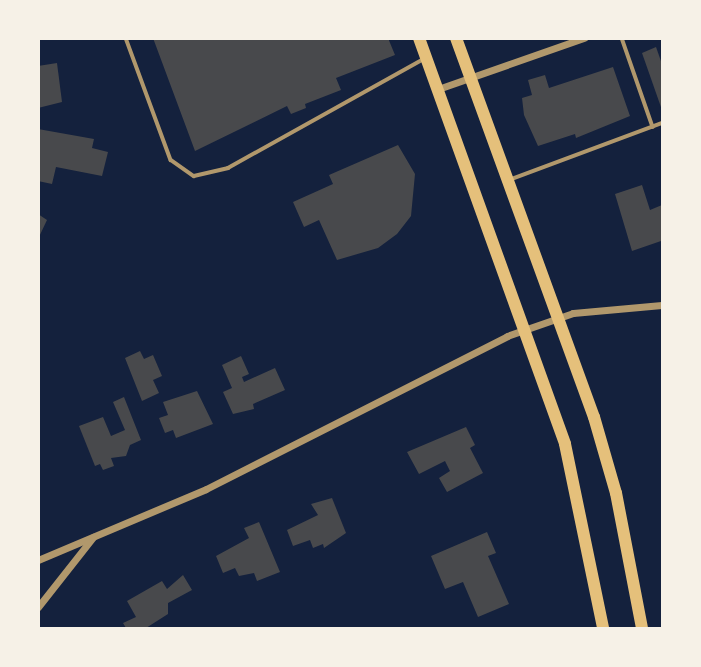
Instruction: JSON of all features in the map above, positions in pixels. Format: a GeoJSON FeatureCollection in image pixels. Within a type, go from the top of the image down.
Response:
{"type":"FeatureCollection","features":[{"type":"Feature","properties":{"kind":"main road"},"geometry":{"type":"LineString","coordinates":[[419,38],[526,329],[580,501],[603,628]]}},
{"type":"Feature","properties":{"kind":"main road"},"geometry":{"type":"LineString","coordinates":[[456,38],[510,180],[616,493],[642,628]]}},
{"type":"Feature","properties":{"kind":"street"},"geometry":{"type":"LineString","coordinates":[[438,89],[584,38]]}},
{"type":"Feature","properties":{"kind":"street"},"geometry":{"type":"LineString","coordinates":[[38,560],[206,489],[526,329],[558,317],[663,305]]}},
{"type":"Feature","properties":{"kind":"street"},"geometry":{"type":"LineString","coordinates":[[38,607],[94,537]]}},
{"type":"Feature","properties":{"kind":"lane"},"geometry":{"type":"LineString","coordinates":[[126,38],[171,160],[194,176],[228,168],[426,58]]}},
{"type":"Feature","properties":{"kind":"lane"},"geometry":{"type":"LineString","coordinates":[[622,38],[653,127]]}},
{"type":"Feature","properties":{"kind":"lane"},"geometry":{"type":"LineString","coordinates":[[510,180],[663,123]]}},
{"type":"Feature","properties":{"kind":"building"},"geometry":{"type":"Polygon","coordinates":[[[153,38],[388,38],[395,55],[336,78],[341,90],[305,104],[306,108],[291,114],[287,106],[195,151],[153,38]]]}},
{"type":"Feature","properties":{"kind":"building"},"geometry":{"type":"Polygon","coordinates":[[[656,47],[662,64],[662,110],[642,53],[656,47]]]}},
{"type":"Feature","properties":{"kind":"building"},"geometry":{"type":"Polygon","coordinates":[[[57,63],[62,102],[38,108],[38,66],[57,63]]]}},
{"type":"Feature","properties":{"kind":"building"},"geometry":{"type":"Polygon","coordinates":[[[613,67],[630,116],[576,138],[575,134],[538,146],[524,115],[522,98],[532,95],[528,80],[545,75],[549,88],[613,67]]]}},
{"type":"Feature","properties":{"kind":"building"},"geometry":{"type":"Polygon","coordinates":[[[38,129],[94,139],[92,148],[108,152],[102,176],[56,167],[52,184],[38,181],[38,129]]]}},
{"type":"Feature","properties":{"kind":"building"},"geometry":{"type":"Polygon","coordinates":[[[398,145],[415,174],[411,216],[397,234],[378,248],[337,260],[319,220],[304,227],[293,202],[333,184],[329,175],[398,145]]]}},
{"type":"Feature","properties":{"kind":"building"},"geometry":{"type":"Polygon","coordinates":[[[642,185],[650,210],[662,205],[661,241],[632,251],[615,194],[642,185]]]}},
{"type":"Feature","properties":{"kind":"building"},"geometry":{"type":"Polygon","coordinates":[[[38,214],[47,220],[38,239],[38,214]]]}},
{"type":"Feature","properties":{"kind":"building"},"geometry":{"type":"Polygon","coordinates":[[[140,351],[144,359],[153,355],[162,376],[153,380],[159,393],[142,401],[125,358],[140,351]]]}},
{"type":"Feature","properties":{"kind":"building"},"geometry":{"type":"Polygon","coordinates":[[[241,356],[249,374],[242,377],[244,382],[275,368],[285,390],[253,404],[254,409],[233,414],[223,392],[232,388],[222,365],[241,356]]]}},
{"type":"Feature","properties":{"kind":"building"},"geometry":{"type":"Polygon","coordinates":[[[197,391],[213,424],[176,438],[173,430],[165,433],[159,418],[168,415],[163,402],[197,391]]]}},
{"type":"Feature","properties":{"kind":"building"},"geometry":{"type":"Polygon","coordinates":[[[124,397],[141,440],[130,445],[126,456],[111,458],[114,466],[103,470],[100,464],[95,466],[79,426],[103,417],[111,436],[125,430],[113,402],[124,397]]]}},
{"type":"Feature","properties":{"kind":"building"},"geometry":{"type":"Polygon","coordinates":[[[466,427],[475,445],[470,448],[483,473],[447,492],[439,478],[450,471],[445,461],[419,474],[407,452],[466,427]]]}},
{"type":"Feature","properties":{"kind":"building"},"geometry":{"type":"Polygon","coordinates":[[[332,498],[346,533],[324,548],[323,544],[313,548],[310,540],[293,546],[287,530],[318,515],[311,504],[332,498]]]}},
{"type":"Feature","properties":{"kind":"building"},"geometry":{"type":"Polygon","coordinates":[[[259,522],[280,572],[257,581],[254,573],[239,576],[235,568],[223,573],[216,556],[249,538],[244,528],[259,522]]]}},
{"type":"Feature","properties":{"kind":"building"},"geometry":{"type":"Polygon","coordinates":[[[487,532],[496,553],[488,556],[509,604],[478,617],[463,582],[445,589],[431,556],[487,532]]]}},
{"type":"Feature","properties":{"kind":"building"},"geometry":{"type":"Polygon","coordinates":[[[183,575],[192,590],[168,603],[168,614],[146,628],[126,628],[123,623],[136,617],[127,601],[162,581],[167,589],[183,575]]]}}]}
